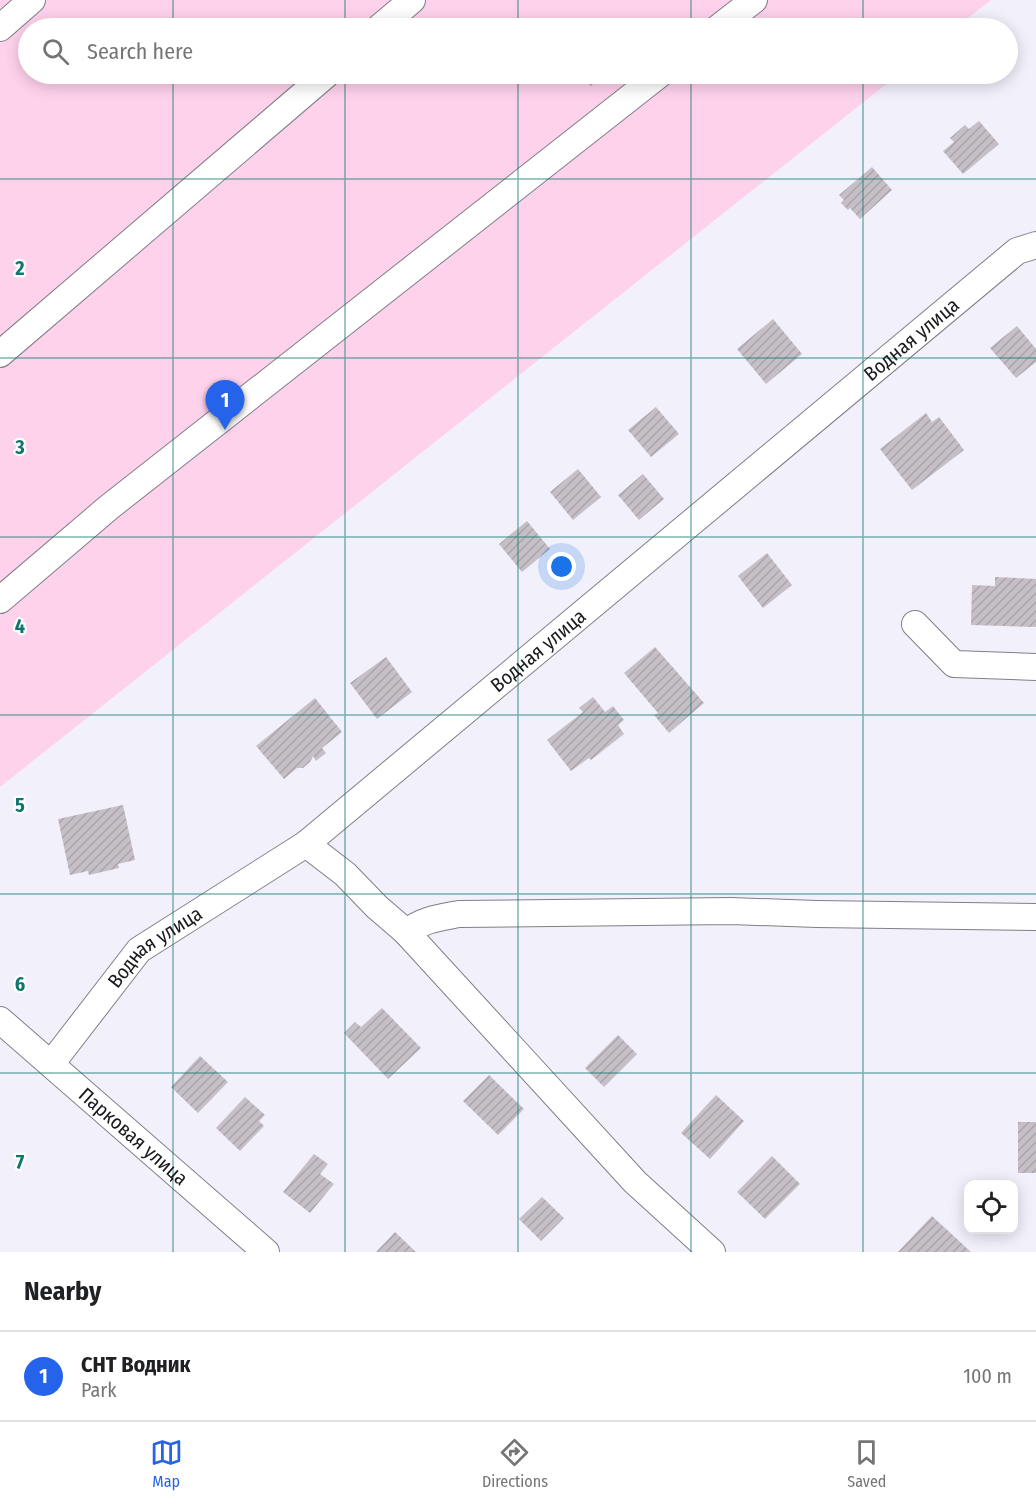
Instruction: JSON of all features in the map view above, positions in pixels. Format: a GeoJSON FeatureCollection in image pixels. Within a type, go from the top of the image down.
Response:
{"type":"FeatureCollection","features":[{"type":"Feature","properties":{"kind":"street"},"geometry":{"type":"LineString","coordinates":[[0,28],[32,0]]}},
{"type":"Feature","properties":{"kind":"street"},"geometry":{"type":"LineString","coordinates":[[391,18],[412,0]]}},
{"type":"Feature","properties":{"kind":"street"},"geometry":{"type":"LineString","coordinates":[[730,18],[754,0]]}},
{"type":"Feature","properties":{"kind":"street"},"geometry":{"type":"LineString","coordinates":[[0,354],[315,84]]}},
{"type":"Feature","properties":{"kind":"street"},"geometry":{"type":"LineString","coordinates":[[0,600],[108,508],[647,84]]}},
{"type":"Feature","properties":{"kind":"street","name":"Водная улица"},"geometry":{"type":"LineString","coordinates":[[51,1064],[139,950],[306,844],[1017,251],[1036,245]]}},
{"type":"Feature","properties":{"kind":"street"},"geometry":{"type":"LineString","coordinates":[[915,624],[954,664],[1036,667]]}},
{"type":"Feature","properties":{"kind":"street"},"geometry":{"type":"LineString","coordinates":[[306,844],[345,874],[377,907],[406,932],[635,1182],[712,1252]]}},
{"type":"Feature","properties":{"kind":"street"},"geometry":{"type":"LineString","coordinates":[[406,932],[418,924],[459,914],[730,910],[817,914],[1036,917]]}},
{"type":"Feature","properties":{"kind":"street","name":"Парковая улица"},"geometry":{"type":"LineString","coordinates":[[0,1020],[266,1252]]}},
{"type":"Feature","properties":{"kind":"shaded area"},"geometry":{"type":"Polygon","coordinates":[[[0,0],[991,0],[968,18],[18,18],[18,84],[886,84],[0,787],[0,0]]]}},
{"type":"Feature","properties":{"kind":"building"},"geometry":{"type":"Polygon","coordinates":[[[979,121],[999,144],[963,174],[943,151],[954,142],[950,138],[965,125],[969,129],[979,121]]]}},
{"type":"Feature","properties":{"kind":"building"},"geometry":{"type":"Polygon","coordinates":[[[872,167],[892,190],[860,219],[850,208],[848,210],[841,203],[844,200],[839,195],[872,167]]]}},
{"type":"Feature","properties":{"kind":"building"},"geometry":{"type":"Polygon","coordinates":[[[773,319],[802,354],[766,384],[737,349],[773,319]]]}},
{"type":"Feature","properties":{"kind":"building"},"geometry":{"type":"Polygon","coordinates":[[[1017,326],[1036,349],[1036,362],[1016,378],[990,348],[1017,326]]]}},
{"type":"Feature","properties":{"kind":"building"},"geometry":{"type":"Polygon","coordinates":[[[656,407],[679,434],[651,457],[628,430],[656,407]]]}},
{"type":"Feature","properties":{"kind":"building"},"geometry":{"type":"Polygon","coordinates":[[[926,413],[932,422],[939,417],[964,450],[912,490],[880,449],[926,413]]]}},
{"type":"Feature","properties":{"kind":"building"},"geometry":{"type":"Polygon","coordinates":[[[578,469],[601,497],[573,520],[550,492],[578,469]]]}},
{"type":"Feature","properties":{"kind":"building"},"geometry":{"type":"Polygon","coordinates":[[[643,474],[664,499],[639,520],[618,495],[643,474]]]}},
{"type":"Feature","properties":{"kind":"building"},"geometry":{"type":"Polygon","coordinates":[[[527,521],[550,549],[522,572],[499,544],[527,521]]]}},
{"type":"Feature","properties":{"kind":"building"},"geometry":{"type":"Polygon","coordinates":[[[767,553],[792,585],[763,608],[738,576],[767,553]]]}},
{"type":"Feature","properties":{"kind":"building"},"geometry":{"type":"Polygon","coordinates":[[[995,577],[1036,579],[1036,627],[971,625],[972,585],[995,586],[995,577]]]}},
{"type":"Feature","properties":{"kind":"building"},"geometry":{"type":"Polygon","coordinates":[[[655,647],[704,703],[669,733],[654,715],[658,713],[624,673],[655,647]]]}},
{"type":"Feature","properties":{"kind":"building"},"geometry":{"type":"Polygon","coordinates":[[[386,657],[412,692],[377,719],[350,683],[386,657]]]}},
{"type":"Feature","properties":{"kind":"building"},"geometry":{"type":"Polygon","coordinates":[[[593,697],[605,712],[613,706],[624,720],[618,725],[624,734],[591,760],[589,758],[571,771],[547,740],[583,712],[579,708],[593,697]]]}},
{"type":"Feature","properties":{"kind":"building"},"geometry":{"type":"Polygon","coordinates":[[[315,698],[342,732],[322,748],[326,753],[316,761],[313,756],[303,768],[297,768],[284,779],[256,746],[315,698]]]}},
{"type":"Feature","properties":{"kind":"building"},"geometry":{"type":"Polygon","coordinates":[[[123,805],[135,860],[118,864],[119,868],[89,875],[88,871],[70,875],[58,819],[123,805]]]}},
{"type":"Feature","properties":{"kind":"building"},"geometry":{"type":"Polygon","coordinates":[[[382,1008],[421,1048],[388,1079],[344,1033],[355,1022],[361,1027],[382,1008]]]}},
{"type":"Feature","properties":{"kind":"building"},"geometry":{"type":"Polygon","coordinates":[[[618,1035],[637,1054],[604,1087],[585,1068],[618,1035]]]}},
{"type":"Feature","properties":{"kind":"building"},"geometry":{"type":"Polygon","coordinates":[[[200,1056],[228,1082],[198,1113],[171,1087],[200,1056]]]}},
{"type":"Feature","properties":{"kind":"building"},"geometry":{"type":"Polygon","coordinates":[[[489,1075],[524,1109],[498,1135],[463,1101],[489,1075]]]}},
{"type":"Feature","properties":{"kind":"building"},"geometry":{"type":"Polygon","coordinates":[[[716,1095],[744,1121],[710,1159],[681,1133],[716,1095]]]}},
{"type":"Feature","properties":{"kind":"building"},"geometry":{"type":"Polygon","coordinates":[[[245,1097],[265,1115],[259,1121],[264,1126],[240,1151],[216,1128],[245,1097]]]}},
{"type":"Feature","properties":{"kind":"building"},"geometry":{"type":"Polygon","coordinates":[[[1018,1122],[1036,1122],[1036,1173],[1018,1173],[1018,1122]]]}},
{"type":"Feature","properties":{"kind":"building"},"geometry":{"type":"Polygon","coordinates":[[[314,1154],[328,1164],[320,1174],[334,1184],[310,1213],[283,1192],[314,1154]]]}},
{"type":"Feature","properties":{"kind":"building"},"geometry":{"type":"Polygon","coordinates":[[[772,1156],[800,1184],[765,1219],[737,1192],[772,1156]]]}},
{"type":"Feature","properties":{"kind":"building"},"geometry":{"type":"Polygon","coordinates":[[[542,1197],[564,1218],[541,1241],[519,1219],[542,1197]]]}},
{"type":"Feature","properties":{"kind":"building"},"geometry":{"type":"Polygon","coordinates":[[[932,1216],[971,1252],[898,1252],[932,1216]]]}},
{"type":"Feature","properties":{"kind":"building"},"geometry":{"type":"Polygon","coordinates":[[[395,1232],[416,1252],[376,1252],[395,1232]]]}},
{"type":"Feature","properties":{"kind":"place","name":"СНТ Водник"},"geometry":{"type":"Point","coordinates":[225,430]}}]}
